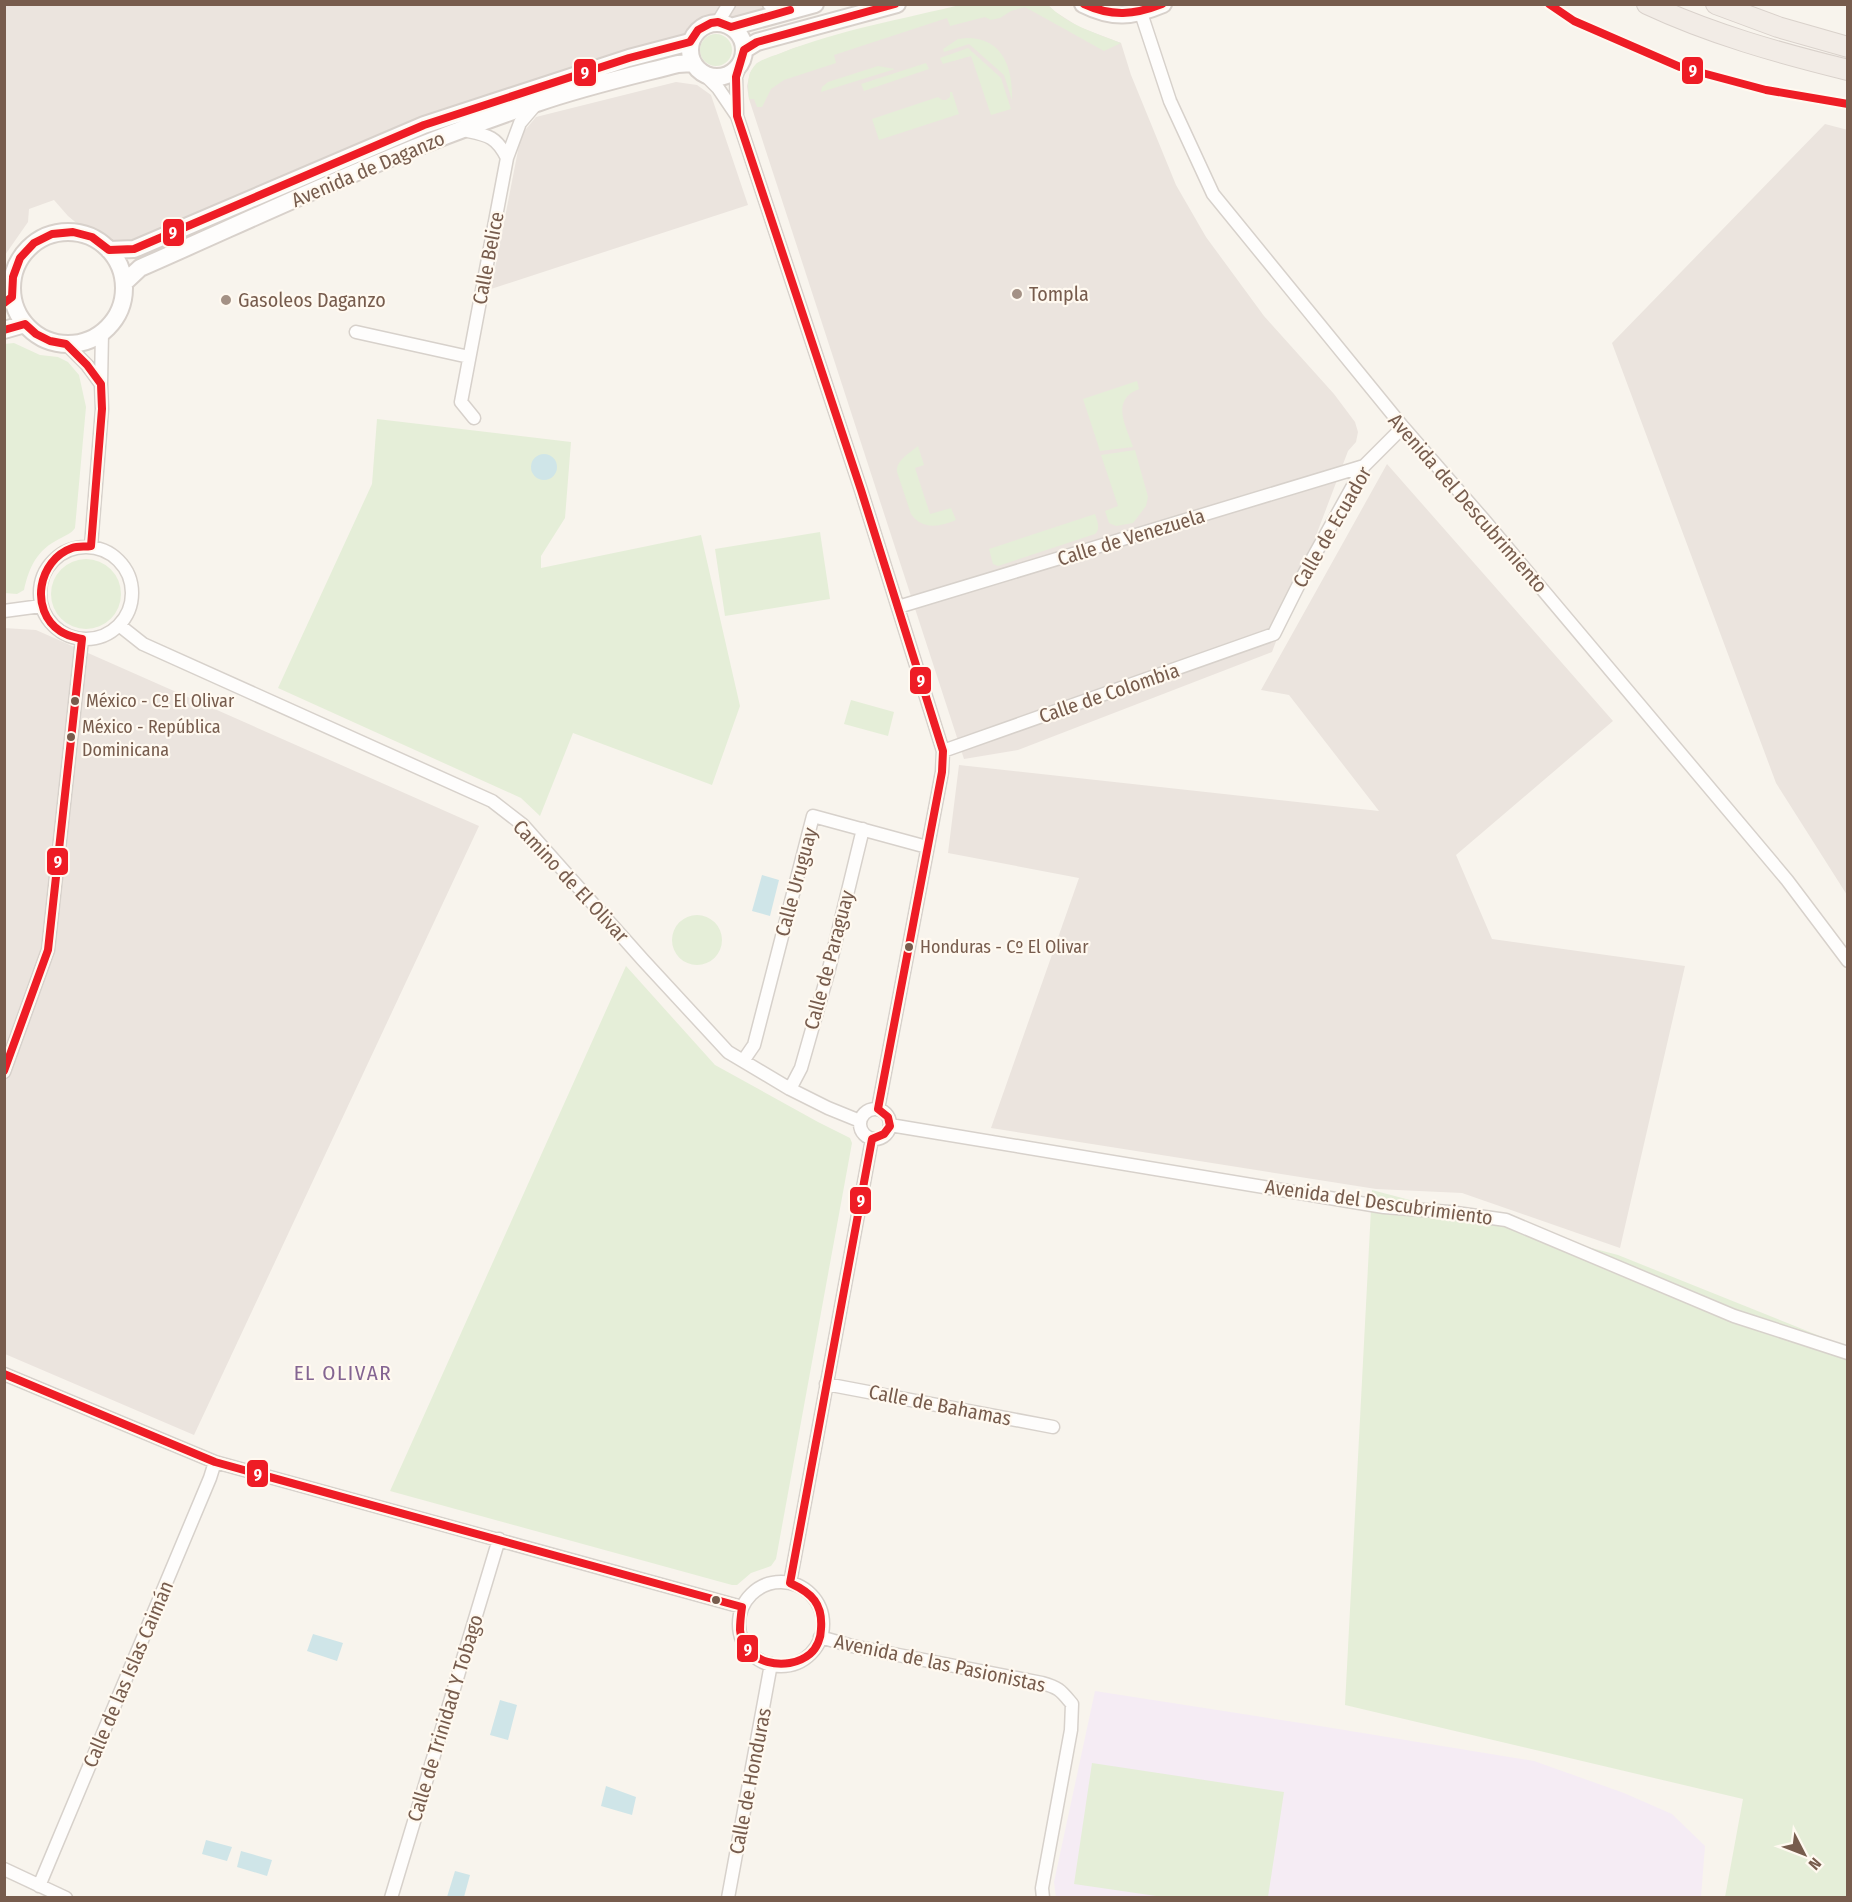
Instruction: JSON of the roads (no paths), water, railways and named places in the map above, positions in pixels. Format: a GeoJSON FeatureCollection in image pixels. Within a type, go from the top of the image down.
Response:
{"type":"FeatureCollection","features":[{"type":"Feature","properties":{"kind":"highway"},"geometry":{"type":"LineString","coordinates":[[1647,4],[1717,33],[1794,57],[1848,70]]}},
{"type":"Feature","properties":{"kind":"highway"},"geometry":{"type":"LineString","coordinates":[[1716,4],[1778,27],[1845,46]]}},
{"type":"Feature","properties":{"kind":"main road"},"geometry":{"type":"LineString","coordinates":[[815,4],[725,24],[704,26],[698,30],[690,42],[690,56],[698,68],[718,77],[737,68],[742,56],[757,42],[897,4]]}},
{"type":"Feature","properties":{"kind":"main road"},"geometry":{"type":"LineString","coordinates":[[1083,4],[1098,12],[1119,15],[1141,13],[1163,4]]}},
{"type":"Feature","properties":{"kind":"main road"},"geometry":{"type":"LineString","coordinates":[[725,24],[741,37],[742,56]]}},
{"type":"Feature","properties":{"kind":"main road","name":"Avenida de Daganzo"},"geometry":{"type":"LineString","coordinates":[[109,250],[134,249],[424,125],[630,58],[690,42]]}},
{"type":"Feature","properties":{"kind":"main road","name":"Avenida de Daganzo"},"geometry":{"type":"LineString","coordinates":[[124,283],[140,268],[366,168],[537,102],[678,64],[698,68]]}},
{"type":"Feature","properties":{"kind":"main road"},"geometry":{"type":"LineString","coordinates":[[73,232],[93,237],[109,250],[119,265],[124,283],[119,310],[112,322],[91,339],[79,343],[66,344],[50,341],[36,334],[24,324],[8,300],[20,258],[34,243],[52,234],[73,232]]}},
{"type":"Feature","properties":{"kind":"main road"},"geometry":{"type":"LineString","coordinates":[[4,330],[24,324]]}},
{"type":"Feature","properties":{"kind":"street"},"geometry":{"type":"LineString","coordinates":[[725,24],[729,4]]}},
{"type":"Feature","properties":{"kind":"street"},"geometry":{"type":"LineString","coordinates":[[769,4],[786,11]]}},
{"type":"Feature","properties":{"kind":"street","name":"Avenida del Descubrimiento"},"geometry":{"type":"LineString","coordinates":[[1141,13],[1170,101],[1213,194],[1402,427],[1491,528],[1787,880],[1848,961]]}},
{"type":"Feature","properties":{"kind":"street"},"geometry":{"type":"LineString","coordinates":[[737,116],[736,77],[742,56]]}},
{"type":"Feature","properties":{"kind":"street"},"geometry":{"type":"LineString","coordinates":[[698,68],[718,88],[737,116],[944,751],[942,772],[878,1109]]}},
{"type":"Feature","properties":{"kind":"street","name":"Calle Belice"},"geometry":{"type":"LineString","coordinates":[[474,418],[461,402],[507,158],[520,123],[537,102]]}},
{"type":"Feature","properties":{"kind":"street"},"geometry":{"type":"LineString","coordinates":[[463,130],[486,135],[495,140],[507,158]]}},
{"type":"Feature","properties":{"kind":"street"},"geometry":{"type":"LineString","coordinates":[[91,546],[102,409],[102,332]]}},
{"type":"Feature","properties":{"kind":"street"},"geometry":{"type":"LineString","coordinates":[[356,332],[469,357]]}},
{"type":"Feature","properties":{"kind":"street"},"geometry":{"type":"LineString","coordinates":[[66,344],[87,365],[101,384]]}},
{"type":"Feature","properties":{"kind":"street","name":"Calle de Ecuador"},"geometry":{"type":"LineString","coordinates":[[1274,634],[1304,574],[1364,466],[1402,427]]}},
{"type":"Feature","properties":{"kind":"street","name":"Calle de Venezuela"},"geometry":{"type":"LineString","coordinates":[[897,607],[1364,466]]}},
{"type":"Feature","properties":{"kind":"street"},"geometry":{"type":"LineString","coordinates":[[91,546],[104,550],[117,558],[131,581],[132,596],[128,611],[119,625],[106,634],[82,639],[68,636],[57,629],[47,618],[41,606],[39,592],[42,577],[61,553],[91,546]]}},
{"type":"Feature","properties":{"kind":"street"},"geometry":{"type":"LineString","coordinates":[[4,611],[41,606]]}},
{"type":"Feature","properties":{"kind":"street","name":"Camino de El Olivar"},"geometry":{"type":"LineString","coordinates":[[119,625],[143,644],[492,801],[524,825],[728,1052],[790,1089],[860,1121]]}},
{"type":"Feature","properties":{"kind":"street","name":"Calle de Colombia"},"geometry":{"type":"LineString","coordinates":[[944,751],[1274,634]]}},
{"type":"Feature","properties":{"kind":"street"},"geometry":{"type":"LineString","coordinates":[[4,1072],[48,950],[82,639]]}},
{"type":"Feature","properties":{"kind":"street","name":"Calle Uruguay"},"geometry":{"type":"LineString","coordinates":[[743,1061],[754,1045],[813,816],[927,848]]}},
{"type":"Feature","properties":{"kind":"street","name":"Calle de Paraguay"},"geometry":{"type":"LineString","coordinates":[[790,1089],[801,1068],[828,973],[863,830]]}},
{"type":"Feature","properties":{"kind":"street"},"geometry":{"type":"LineString","coordinates":[[878,1109],[889,1118],[890,1125],[887,1133],[880,1138],[872,1139],[865,1136],[860,1121],[863,1114],[878,1109]]}},
{"type":"Feature","properties":{"kind":"street","name":"Avenida del Descubrimiento"},"geometry":{"type":"LineString","coordinates":[[890,1125],[1384,1207],[1449,1212],[1506,1220],[1734,1316],[1848,1353]]}},
{"type":"Feature","properties":{"kind":"street"},"geometry":{"type":"LineString","coordinates":[[790,1583],[872,1139]]}},
{"type":"Feature","properties":{"kind":"street"},"geometry":{"type":"LineString","coordinates":[[4,1374],[215,1462],[742,1607]]}},
{"type":"Feature","properties":{"kind":"street","name":"Calle de Bahamas"},"geometry":{"type":"LineString","coordinates":[[826,1384],[1053,1426]]}},
{"type":"Feature","properties":{"kind":"street","name":"Calle de las Islas Caimán"},"geometry":{"type":"LineString","coordinates":[[39,1886],[215,1462]]}},
{"type":"Feature","properties":{"kind":"street","name":"Calle de Trinidad Y Tobago"},"geometry":{"type":"LineString","coordinates":[[391,1898],[499,1539]]}},
{"type":"Feature","properties":{"kind":"street"},"geometry":{"type":"LineString","coordinates":[[776,1582],[790,1583],[803,1588],[813,1597],[820,1610],[823,1623],[815,1648],[801,1660],[783,1666],[771,1664],[755,1656],[743,1642],[739,1624],[742,1607],[750,1595],[762,1586],[776,1582]]}},
{"type":"Feature","properties":{"kind":"street","name":"Avenida de las Pasionistas"},"geometry":{"type":"LineString","coordinates":[[820,1637],[852,1646],[1042,1683],[1057,1687],[1072,1704],[1071,1730],[1042,1888],[1043,1898]]}},
{"type":"Feature","properties":{"kind":"street","name":"Calle de Honduras"},"geometry":{"type":"LineString","coordinates":[[728,1898],[771,1664]]}},
{"type":"Feature","properties":{"kind":"street"},"geometry":{"type":"LineString","coordinates":[[4,1869],[66,1898]]}},
{"type":"Feature","properties":{"kind":"place","name":"Tompla"},"geometry":{"type":"Point","coordinates":[1017,294]}},
{"type":"Feature","properties":{"kind":"place","name":"Gasoleos Daganzo"},"geometry":{"type":"Point","coordinates":[226,300]}},
{"type":"Feature","properties":{"kind":"place","name":"México - Cº El Olivar"},"geometry":{"type":"Point","coordinates":[75,701]}},
{"type":"Feature","properties":{"kind":"place","name":"México - República Dominicana"},"geometry":{"type":"Point","coordinates":[71,737]}},
{"type":"Feature","properties":{"kind":"place","name":"Honduras - Cº El Olivar"},"geometry":{"type":"Point","coordinates":[909,947]}},
{"type":"Feature","properties":{"kind":"district","name":"EL OLIVAR"},"geometry":{"type":"Point","coordinates":[343,1373]}}]}
